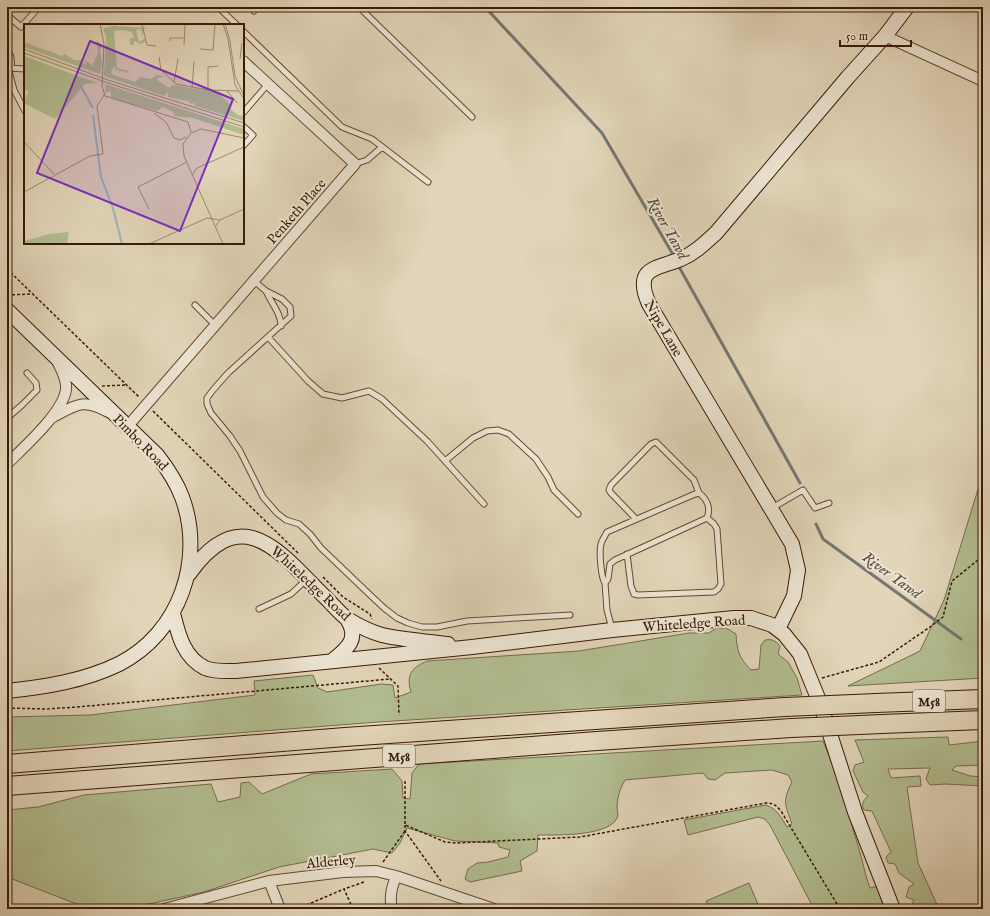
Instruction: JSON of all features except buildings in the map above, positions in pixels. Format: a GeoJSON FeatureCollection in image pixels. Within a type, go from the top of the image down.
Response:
{"type":"FeatureCollection","features":[{"type":"Feature","properties":{"kind":"highway","name":"M58"},"geometry":{"type":"LineString","coordinates":[[7,764],[345,737],[785,707],[983,699]]}},
{"type":"Feature","properties":{"kind":"highway","name":"M58"},"geometry":{"type":"LineString","coordinates":[[7,786],[597,741],[791,728],[983,720]]}},
{"type":"Feature","properties":{"kind":"street","name":"Nipe Lane"},"geometry":{"type":"LineString","coordinates":[[778,629],[794,596],[798,570],[792,544],[649,304],[645,294],[644,283],[646,274],[659,265],[675,261],[696,251],[716,233],[848,77],[885,36],[906,7]]}},
{"type":"Feature","properties":{"kind":"street"},"geometry":{"type":"LineString","coordinates":[[885,36],[983,81]]}},
{"type":"Feature","properties":{"kind":"street"},"geometry":{"type":"LineString","coordinates":[[244,62],[355,164]]}},
{"type":"Feature","properties":{"kind":"street","name":"Penketh Place"},"geometry":{"type":"LineString","coordinates":[[123,423],[146,404],[355,164]]}},
{"type":"Feature","properties":{"kind":"street","name":"Pimbo Road"},"geometry":{"type":"LineString","coordinates":[[7,310],[157,455],[167,468],[182,496],[190,529],[191,546],[188,576],[184,587],[173,612],[150,641],[119,664],[99,672],[74,680],[35,688],[7,691]]}},
{"type":"Feature","properties":{"kind":"street"},"geometry":{"type":"LineString","coordinates":[[9,459],[52,418],[64,398],[66,384],[62,370],[48,350]]}},
{"type":"Feature","properties":{"kind":"street"},"geometry":{"type":"LineString","coordinates":[[52,418],[71,408],[84,404],[101,408],[123,423]]}},
{"type":"Feature","properties":{"kind":"street","name":"Whiteledge Road"},"geometry":{"type":"LineString","coordinates":[[188,576],[201,557],[213,546],[226,540],[240,537],[257,539],[266,542],[280,553],[347,619],[382,635],[472,647]]}},
{"type":"Feature","properties":{"kind":"street","name":"Whiteledge Road"},"geometry":{"type":"LineString","coordinates":[[173,612],[183,646],[192,659],[205,668],[218,671],[236,671],[472,647],[612,630],[742,618],[765,622],[784,634],[800,654],[812,681],[834,744],[855,812],[894,909]]}},
{"type":"Feature","properties":{"kind":"street"},"geometry":{"type":"LineString","coordinates":[[332,661],[346,650],[352,640],[352,626],[347,619]]}},
{"type":"Feature","properties":{"kind":"street","name":"Alderley"},"geometry":{"type":"LineString","coordinates":[[169,908],[269,881],[343,872],[376,871],[396,876],[494,909]]}},
{"type":"Feature","properties":{"kind":"street"},"geometry":{"type":"LineString","coordinates":[[392,909],[390,901],[392,887],[396,876]]}},
{"type":"Feature","properties":{"kind":"street"},"geometry":{"type":"LineString","coordinates":[[269,881],[280,909]]}},
{"type":"Feature","properties":{"kind":"lane"},"geometry":{"type":"LineString","coordinates":[[7,14],[21,27],[39,7]]}},
{"type":"Feature","properties":{"kind":"lane"},"geometry":{"type":"LineString","coordinates":[[218,7],[236,24]]}},
{"type":"Feature","properties":{"kind":"lane"},"geometry":{"type":"LineString","coordinates":[[250,7],[254,11]]}},
{"type":"Feature","properties":{"kind":"lane"},"geometry":{"type":"LineString","coordinates":[[358,7],[472,117]]}},
{"type":"Feature","properties":{"kind":"lane"},"geometry":{"type":"LineString","coordinates":[[244,32],[342,127],[372,139],[428,182]]}},
{"type":"Feature","properties":{"kind":"lane"},"geometry":{"type":"LineString","coordinates":[[7,50],[12,58],[9,68],[14,90],[24,109]]}},
{"type":"Feature","properties":{"kind":"lane"},"geometry":{"type":"LineString","coordinates":[[9,68],[24,69]]}},
{"type":"Feature","properties":{"kind":"lane"},"geometry":{"type":"LineString","coordinates":[[244,112],[268,84]]}},
{"type":"Feature","properties":{"kind":"lane"},"geometry":{"type":"LineString","coordinates":[[244,127],[253,135],[244,145]]}},
{"type":"Feature","properties":{"kind":"lane"},"geometry":{"type":"LineString","coordinates":[[355,164],[367,160],[382,147]]}},
{"type":"Feature","properties":{"kind":"lane"},"geometry":{"type":"LineString","coordinates":[[254,281],[266,291],[282,299],[290,306],[291,316],[223,378],[207,398],[207,404],[211,413],[240,451],[262,497],[277,513],[286,520],[299,524],[310,534],[320,548],[384,608],[408,624],[422,627],[437,627],[467,621],[570,615]]}},
{"type":"Feature","properties":{"kind":"lane"},"geometry":{"type":"LineString","coordinates":[[266,291],[273,306],[279,314],[281,326]]}},
{"type":"Feature","properties":{"kind":"lane"},"geometry":{"type":"LineString","coordinates":[[195,305],[215,325]]}},
{"type":"Feature","properties":{"kind":"lane"},"geometry":{"type":"LineString","coordinates":[[268,337],[308,381],[323,394],[342,398],[370,391],[382,399],[427,441],[484,504]]}},
{"type":"Feature","properties":{"kind":"lane"},"geometry":{"type":"LineString","coordinates":[[7,418],[37,390],[36,383],[27,372]]}},
{"type":"Feature","properties":{"kind":"lane"},"geometry":{"type":"LineString","coordinates":[[445,461],[473,438],[487,431],[498,430],[509,434],[536,459],[548,477],[554,490],[578,514]]}},
{"type":"Feature","properties":{"kind":"lane"},"geometry":{"type":"LineString","coordinates":[[636,519],[611,493],[611,485],[651,444],[656,442],[694,480],[699,493],[705,499],[707,504],[709,510],[707,518]]}},
{"type":"Feature","properties":{"kind":"lane"},"geometry":{"type":"LineString","coordinates":[[771,508],[804,490],[815,508],[829,503]]}},
{"type":"Feature","properties":{"kind":"lane"},"geometry":{"type":"LineString","coordinates":[[612,630],[607,610],[605,583],[602,580],[601,545],[607,532],[699,493]]}},
{"type":"Feature","properties":{"kind":"lane"},"geometry":{"type":"LineString","coordinates":[[605,583],[608,579],[610,564],[615,560],[707,518]]}},
{"type":"Feature","properties":{"kind":"lane"},"geometry":{"type":"LineString","coordinates":[[627,554],[631,586],[634,594],[714,592],[721,584],[717,530],[714,524],[707,518]]}},
{"type":"Feature","properties":{"kind":"lane"},"geometry":{"type":"LineString","coordinates":[[259,609],[291,594],[307,579]]}},
{"type":"Feature","properties":{"kind":"path"},"geometry":{"type":"LineString","coordinates":[[7,269],[301,555]]}},
{"type":"Feature","properties":{"kind":"path"},"geometry":{"type":"LineString","coordinates":[[7,295],[33,294]]}},
{"type":"Feature","properties":{"kind":"path"},"geometry":{"type":"LineString","coordinates":[[88,389],[91,386],[126,385]]}},
{"type":"Feature","properties":{"kind":"path"},"geometry":{"type":"LineString","coordinates":[[812,681],[879,662],[930,627],[943,617],[952,581],[983,556]]}},
{"type":"Feature","properties":{"kind":"path"},"geometry":{"type":"LineString","coordinates":[[322,576],[343,597],[370,614],[373,620]]}},
{"type":"Feature","properties":{"kind":"path"},"geometry":{"type":"LineString","coordinates":[[375,665],[398,686],[399,715]]}},
{"type":"Feature","properties":{"kind":"path"},"geometry":{"type":"LineString","coordinates":[[7,708],[45,709],[78,707],[390,679]]}},
{"type":"Feature","properties":{"kind":"path"},"geometry":{"type":"LineString","coordinates":[[405,781],[405,831],[451,895]]}},
{"type":"Feature","properties":{"kind":"path"},"geometry":{"type":"LineString","coordinates":[[405,825],[445,842],[456,843],[580,837],[766,803],[773,803],[781,811],[840,909]]}},
{"type":"Feature","properties":{"kind":"path"},"geometry":{"type":"LineString","coordinates":[[297,909],[370,879],[405,831]]}},
{"type":"Feature","properties":{"kind":"path"},"geometry":{"type":"LineString","coordinates":[[344,889],[353,909]]}},
{"type":"Feature","properties":{"kind":"green space"},"geometry":{"type":"Polygon","coordinates":[[[983,473],[983,678],[848,686],[920,651],[944,600],[983,473]]]}},
{"type":"Feature","properties":{"kind":"green space"},"geometry":{"type":"Polygon","coordinates":[[[716,628],[726,628],[736,634],[739,654],[751,670],[759,669],[761,645],[765,640],[777,642],[780,646],[778,654],[788,662],[797,678],[802,695],[378,722],[7,751],[7,717],[90,715],[255,695],[254,681],[313,675],[318,688],[327,692],[381,684],[393,685],[395,698],[411,692],[409,681],[411,673],[417,666],[427,661],[579,651],[689,633],[709,633],[716,628]]]}},
{"type":"Feature","properties":{"kind":"green space"},"geometry":{"type":"Polygon","coordinates":[[[948,737],[949,745],[983,741],[983,765],[956,766],[952,770],[970,776],[983,777],[983,786],[945,784],[930,785],[926,779],[930,768],[888,769],[891,778],[920,776],[921,786],[907,787],[918,863],[939,909],[912,909],[911,907],[914,900],[906,897],[909,887],[914,884],[899,873],[895,864],[888,863],[886,857],[891,852],[872,811],[864,810],[863,808],[863,803],[868,796],[863,792],[853,771],[855,765],[864,762],[855,740],[948,737]]]}},
{"type":"Feature","properties":{"kind":"green space"},"geometry":{"type":"Polygon","coordinates":[[[823,741],[842,794],[870,888],[878,886],[884,909],[814,909],[770,825],[765,819],[758,817],[688,835],[684,820],[766,805],[776,811],[787,827],[792,824],[786,799],[792,782],[788,775],[772,770],[725,773],[715,780],[708,779],[703,773],[625,780],[618,799],[618,815],[614,822],[595,831],[557,835],[538,835],[537,851],[520,861],[522,871],[470,882],[465,879],[468,869],[477,863],[508,857],[510,850],[499,847],[498,843],[455,841],[407,828],[400,843],[392,853],[373,849],[279,867],[204,892],[126,909],[79,909],[79,905],[7,877],[7,810],[38,807],[84,795],[211,784],[218,802],[240,797],[241,783],[249,782],[262,794],[311,774],[392,769],[402,781],[403,798],[410,799],[412,773],[419,764],[823,741]]]}},
{"type":"Feature","properties":{"kind":"green space"},"geometry":{"type":"Polygon","coordinates":[[[749,883],[760,909],[709,909],[706,901],[749,883]]]}},
{"type":"Feature","properties":{"kind":"waterway","name":"River Tawd"},"geometry":{"type":"LineString","coordinates":[[485,7],[602,133],[675,258]]}},
{"type":"Feature","properties":{"kind":"waterway","name":"River Tawd"},"geometry":{"type":"LineString","coordinates":[[678,265],[800,483]]}},
{"type":"Feature","properties":{"kind":"waterway","name":"River Tawd"},"geometry":{"type":"LineString","coordinates":[[816,524],[823,539],[961,639]]}}]}
